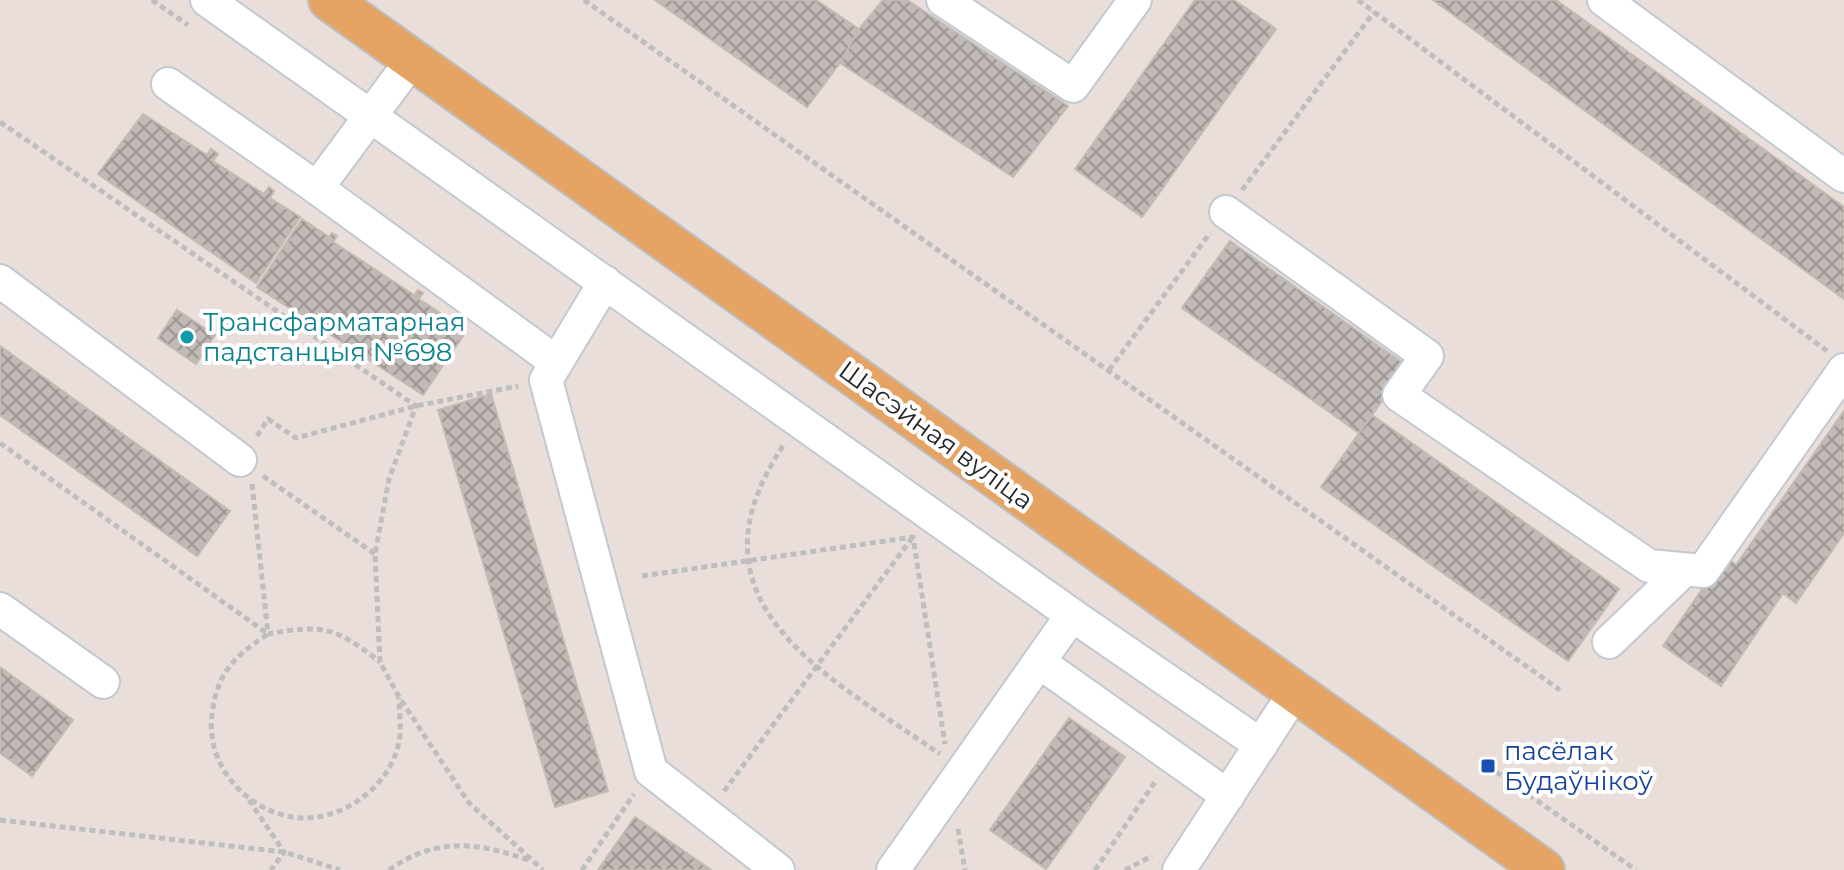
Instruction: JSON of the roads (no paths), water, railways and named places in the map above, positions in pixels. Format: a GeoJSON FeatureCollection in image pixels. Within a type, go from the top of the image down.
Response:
{"type":"FeatureCollection","features":[{"type":"Feature","properties":{"kind":"main road","name":"Шасэйная вуліца"},"geometry":{"type":"LineString","coordinates":[[329,0],[1544,870]]}},
{"type":"Feature","properties":{"kind":"lane"},"geometry":{"type":"LineString","coordinates":[[207,0],[1072,615],[1261,745]]}},
{"type":"Feature","properties":{"kind":"lane"},"geometry":{"type":"LineString","coordinates":[[943,0],[1073,86],[1135,0]]}},
{"type":"Feature","properties":{"kind":"lane"},"geometry":{"type":"LineString","coordinates":[[1604,0],[1844,176]]}},
{"type":"Feature","properties":{"kind":"lane"},"geometry":{"type":"LineString","coordinates":[[317,188],[412,60]]}},
{"type":"Feature","properties":{"kind":"lane"},"geometry":{"type":"LineString","coordinates":[[168,84],[317,188],[551,371],[651,771],[778,870]]}},
{"type":"Feature","properties":{"kind":"lane"},"geometry":{"type":"LineString","coordinates":[[1226,212],[1427,356],[1399,395],[1649,566],[1703,571],[1838,362]]}},
{"type":"Feature","properties":{"kind":"lane"},"geometry":{"type":"LineString","coordinates":[[0,281],[245,463]]}},
{"type":"Feature","properties":{"kind":"lane"},"geometry":{"type":"LineString","coordinates":[[551,371],[605,282]]}},
{"type":"Feature","properties":{"kind":"lane"},"geometry":{"type":"LineString","coordinates":[[1609,642],[1684,570]]}},
{"type":"Feature","properties":{"kind":"lane"},"geometry":{"type":"LineString","coordinates":[[0,609],[103,682]]}},
{"type":"Feature","properties":{"kind":"lane"},"geometry":{"type":"LineString","coordinates":[[893,870],[1072,615]]}},
{"type":"Feature","properties":{"kind":"lane"},"geometry":{"type":"LineString","coordinates":[[1039,662],[1228,796]]}},
{"type":"Feature","properties":{"kind":"lane"},"geometry":{"type":"LineString","coordinates":[[1179,870],[1295,692]]}},
{"type":"Feature","properties":{"kind":"place","name":"Трансфарматарная падстанцыя №698"},"geometry":{"type":"Point","coordinates":[187,337]}},
{"type":"Feature","properties":{"kind":"place","name":"пасёлак Будаўнікоў"},"geometry":{"type":"Point","coordinates":[1488,766]}}]}
